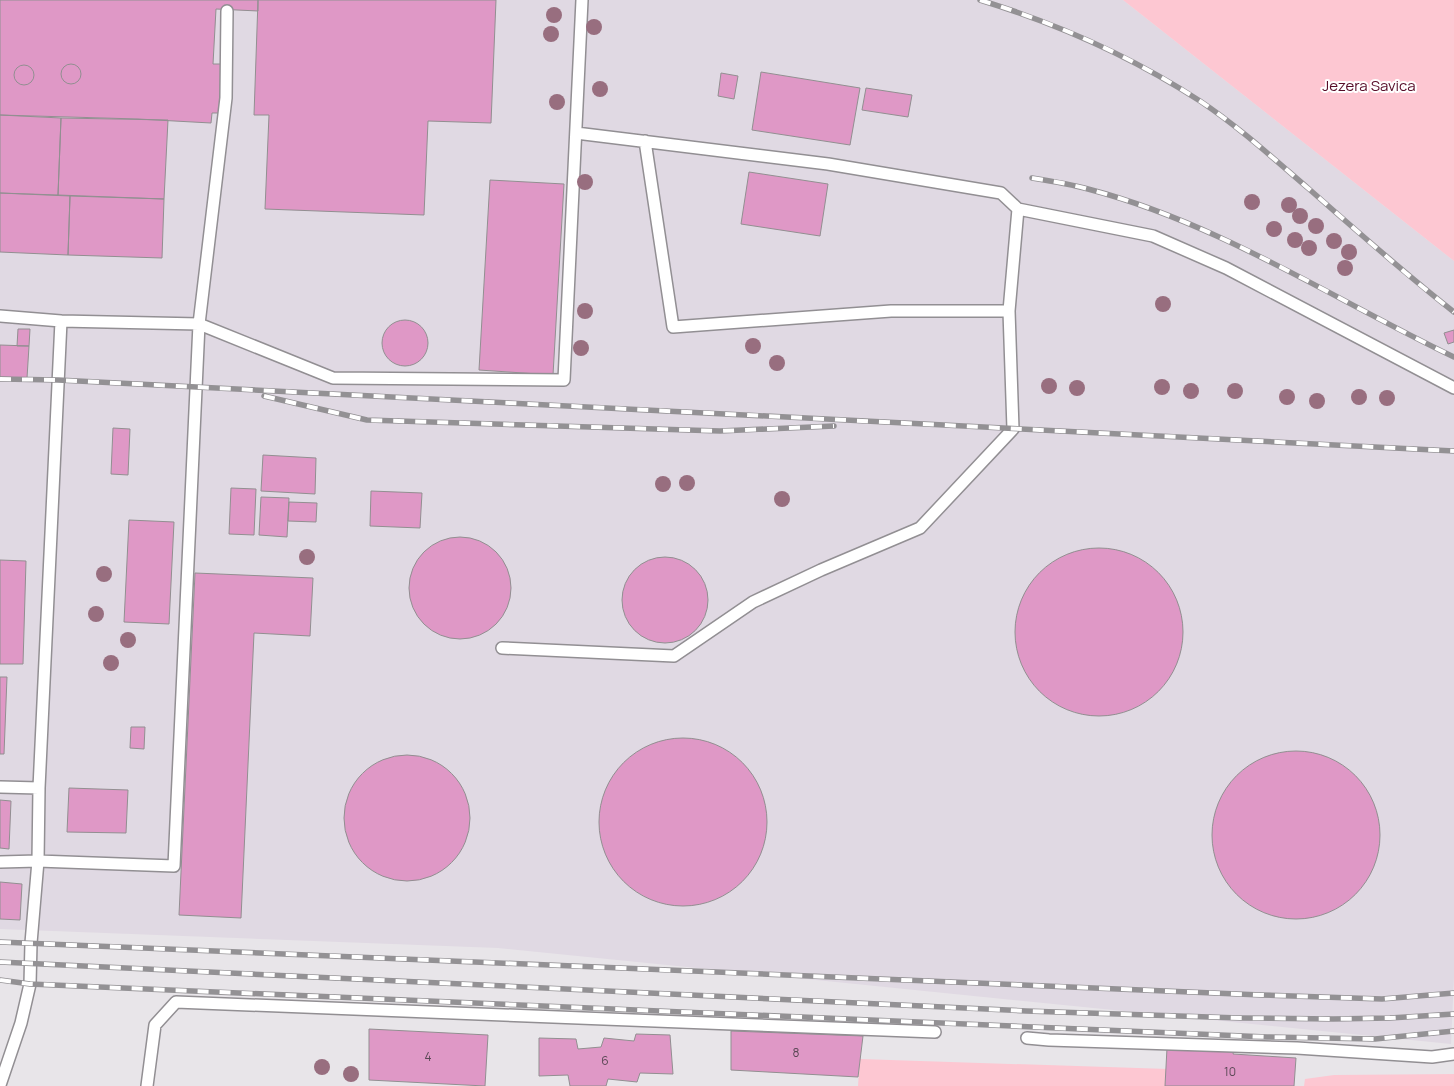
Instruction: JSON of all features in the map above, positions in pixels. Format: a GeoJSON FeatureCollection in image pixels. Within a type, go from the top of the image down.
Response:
{"type":"FeatureCollection","features":[{"type":"Feature","properties":{"kind":"lane"},"geometry":{"type":"LineString","coordinates":[[0,316],[61,321],[199,324],[333,378],[564,380],[582,0]]}},
{"type":"Feature","properties":{"kind":"lane"},"geometry":{"type":"LineString","coordinates":[[0,862],[38,861],[174,866],[199,324],[226,98],[228,11]]}},
{"type":"Feature","properties":{"kind":"lane"},"geometry":{"type":"LineString","coordinates":[[576,133],[828,164],[1001,193],[1018,210],[1153,236],[1226,268],[1454,388]]}},
{"type":"Feature","properties":{"kind":"lane"},"geometry":{"type":"LineString","coordinates":[[645,141],[673,327],[891,311],[1009,311]]}},
{"type":"Feature","properties":{"kind":"lane"},"geometry":{"type":"LineString","coordinates":[[502,648],[674,656],[753,602],[821,570],[920,528],[1013,429],[1009,311],[1018,210]]}},
{"type":"Feature","properties":{"kind":"lane"},"geometry":{"type":"LineString","coordinates":[[0,1085],[22,1023],[30,984],[31,943],[38,861],[39,788],[61,321]]}},
{"type":"Feature","properties":{"kind":"lane"},"geometry":{"type":"LineString","coordinates":[[0,787],[39,788]]}},
{"type":"Feature","properties":{"kind":"lane"},"geometry":{"type":"LineString","coordinates":[[146,1086],[155,1025],[176,1002],[935,1032]]}},
{"type":"Feature","properties":{"kind":"lane"},"geometry":{"type":"LineString","coordinates":[[1027,1038],[1297,1048],[1432,1057],[1454,1054]]}},
{"type":"Feature","properties":{"kind":"shaded area"},"geometry":{"type":"Polygon","coordinates":[[[0,0],[1123,0],[1454,261],[1454,977],[1451,1044],[498,948],[0,929],[0,0]]]}},
{"type":"Feature","properties":{"kind":"green space","name":"Jezera Savica"},"geometry":{"type":"Polygon","coordinates":[[[1123,0],[1454,0],[1454,261],[1123,0]]]}},
{"type":"Feature","properties":{"kind":"green space"},"geometry":{"type":"Polygon","coordinates":[[[860,1059],[1199,1070],[1201,1086],[858,1086],[860,1059]]]}},
{"type":"Feature","properties":{"kind":"green space"},"geometry":{"type":"Polygon","coordinates":[[[1454,1074],[1454,1086],[1304,1086],[1305,1079],[1334,1075],[1454,1074]]]}},
{"type":"Feature","properties":{"kind":"building"},"geometry":{"type":"Polygon","coordinates":[[[0,0],[258,0],[258,11],[216,9],[213,64],[223,64],[222,113],[212,113],[211,123],[0,115],[0,0]]]}},
{"type":"Feature","properties":{"kind":"building"},"geometry":{"type":"Polygon","coordinates":[[[258,0],[496,0],[491,123],[428,121],[424,215],[265,209],[269,115],[254,115],[258,0]]]}},
{"type":"Feature","properties":{"kind":"building"},"geometry":{"type":"Polygon","coordinates":[[[71,64],[78,67],[81,74],[78,81],[71,84],[64,81],[61,74],[64,67],[71,64]]]}},
{"type":"Feature","properties":{"kind":"building"},"geometry":{"type":"Polygon","coordinates":[[[24,65],[31,68],[34,75],[31,82],[24,85],[17,82],[14,75],[17,68],[24,65]]]}},
{"type":"Feature","properties":{"kind":"building"},"geometry":{"type":"Polygon","coordinates":[[[761,72],[860,88],[850,145],[752,130],[761,72]]]}},
{"type":"Feature","properties":{"kind":"building"},"geometry":{"type":"Polygon","coordinates":[[[721,73],[738,76],[734,99],[718,96],[721,73]]]}},
{"type":"Feature","properties":{"kind":"building"},"geometry":{"type":"Polygon","coordinates":[[[866,88],[912,95],[908,117],[862,110],[866,88]]]}},
{"type":"Feature","properties":{"kind":"building"},"geometry":{"type":"Polygon","coordinates":[[[0,115],[61,118],[58,195],[0,193],[0,115]]]}},
{"type":"Feature","properties":{"kind":"building"},"geometry":{"type":"Polygon","coordinates":[[[61,118],[168,120],[164,199],[58,195],[61,118]]]}},
{"type":"Feature","properties":{"kind":"building"},"geometry":{"type":"Polygon","coordinates":[[[749,172],[828,184],[820,236],[741,224],[749,172]]]}},
{"type":"Feature","properties":{"kind":"building"},"geometry":{"type":"Polygon","coordinates":[[[490,180],[564,184],[553,375],[479,370],[490,180]]]}},
{"type":"Feature","properties":{"kind":"building"},"geometry":{"type":"Polygon","coordinates":[[[0,193],[70,196],[68,255],[0,252],[0,193]]]}},
{"type":"Feature","properties":{"kind":"building"},"geometry":{"type":"Polygon","coordinates":[[[70,196],[164,199],[162,258],[68,255],[70,196]]]}},
{"type":"Feature","properties":{"kind":"building"},"geometry":{"type":"Polygon","coordinates":[[[405,320],[418,324],[424,330],[428,343],[424,356],[418,362],[405,366],[392,362],[386,356],[382,343],[386,330],[392,324],[405,320]]]}},
{"type":"Feature","properties":{"kind":"building"},"geometry":{"type":"Polygon","coordinates":[[[18,329],[30,329],[29,346],[17,346],[18,329]]]}},
{"type":"Feature","properties":{"kind":"building"},"geometry":{"type":"Polygon","coordinates":[[[1454,330],[1454,342],[1448,344],[1444,333],[1454,330]]]}},
{"type":"Feature","properties":{"kind":"building"},"geometry":{"type":"Polygon","coordinates":[[[0,345],[29,346],[27,378],[0,377],[0,345]]]}},
{"type":"Feature","properties":{"kind":"building"},"geometry":{"type":"Polygon","coordinates":[[[113,428],[130,429],[128,475],[111,474],[113,428]]]}},
{"type":"Feature","properties":{"kind":"building"},"geometry":{"type":"Polygon","coordinates":[[[263,455],[316,458],[315,494],[261,491],[263,455]]]}},
{"type":"Feature","properties":{"kind":"building"},"geometry":{"type":"Polygon","coordinates":[[[231,488],[256,489],[254,535],[229,534],[231,488]]]}},
{"type":"Feature","properties":{"kind":"building"},"geometry":{"type":"Polygon","coordinates":[[[371,491],[422,493],[420,528],[370,526],[371,491]]]}},
{"type":"Feature","properties":{"kind":"building"},"geometry":{"type":"Polygon","coordinates":[[[261,497],[289,498],[287,537],[259,535],[261,497]]]}},
{"type":"Feature","properties":{"kind":"building"},"geometry":{"type":"Polygon","coordinates":[[[289,502],[317,503],[316,522],[288,521],[289,502]]]}},
{"type":"Feature","properties":{"kind":"building"},"geometry":{"type":"Polygon","coordinates":[[[129,520],[174,522],[169,624],[124,622],[129,520]]]}},
{"type":"Feature","properties":{"kind":"building"},"geometry":{"type":"Polygon","coordinates":[[[460,537],[480,541],[496,552],[507,568],[511,588],[507,608],[496,624],[480,635],[460,639],[440,635],[424,624],[413,608],[409,588],[413,568],[424,552],[440,541],[460,537]]]}},
{"type":"Feature","properties":{"kind":"building"},"geometry":{"type":"Polygon","coordinates":[[[1099,548],[1123,552],[1138,558],[1152,567],[1164,579],[1173,593],[1179,608],[1183,632],[1179,656],[1173,671],[1164,685],[1152,697],[1138,706],[1123,712],[1099,716],[1075,712],[1060,706],[1046,697],[1034,685],[1025,671],[1019,656],[1015,632],[1019,608],[1025,593],[1034,579],[1046,567],[1060,558],[1075,552],[1099,548]]]}},
{"type":"Feature","properties":{"kind":"building"},"geometry":{"type":"Polygon","coordinates":[[[657,557],[673,557],[682,560],[696,569],[705,583],[708,600],[705,617],[696,631],[682,640],[673,643],[657,643],[641,636],[629,624],[622,608],[622,592],[629,576],[641,564],[657,557]]]}},
{"type":"Feature","properties":{"kind":"building"},"geometry":{"type":"Polygon","coordinates":[[[0,560],[26,561],[23,664],[0,664],[0,560]]]}},
{"type":"Feature","properties":{"kind":"building"},"geometry":{"type":"Polygon","coordinates":[[[195,573],[313,578],[310,636],[254,633],[241,918],[179,915],[195,573]]]}},
{"type":"Feature","properties":{"kind":"building"},"geometry":{"type":"Polygon","coordinates":[[[0,677],[7,677],[4,754],[0,754],[0,677]]]}},
{"type":"Feature","properties":{"kind":"building"},"geometry":{"type":"Polygon","coordinates":[[[131,727],[145,727],[144,749],[130,748],[131,727]]]}},
{"type":"Feature","properties":{"kind":"building"},"geometry":{"type":"Polygon","coordinates":[[[683,738],[707,742],[722,748],[736,757],[748,769],[757,783],[763,798],[767,822],[763,846],[757,861],[748,875],[736,887],[722,896],[707,902],[683,906],[659,902],[644,896],[630,887],[618,875],[609,861],[603,846],[599,822],[603,798],[609,783],[618,769],[630,757],[644,748],[659,742],[683,738]]]}},
{"type":"Feature","properties":{"kind":"building"},"geometry":{"type":"Polygon","coordinates":[[[1296,751],[1320,755],[1335,761],[1349,770],[1361,782],[1370,796],[1376,811],[1380,835],[1376,859],[1370,874],[1361,888],[1349,900],[1335,909],[1320,915],[1296,919],[1272,915],[1257,909],[1243,900],[1231,888],[1222,874],[1216,859],[1212,835],[1216,811],[1222,796],[1231,782],[1243,770],[1257,761],[1272,755],[1296,751]]]}},
{"type":"Feature","properties":{"kind":"building"},"geometry":{"type":"Polygon","coordinates":[[[407,755],[431,759],[452,773],[466,794],[470,818],[466,842],[452,863],[431,877],[407,881],[383,877],[362,863],[348,842],[344,818],[348,794],[362,773],[383,759],[407,755]]]}},
{"type":"Feature","properties":{"kind":"building"},"geometry":{"type":"Polygon","coordinates":[[[69,788],[128,790],[126,833],[67,832],[69,788]]]}},
{"type":"Feature","properties":{"kind":"building"},"geometry":{"type":"Polygon","coordinates":[[[0,800],[11,801],[9,849],[0,848],[0,800]]]}},
{"type":"Feature","properties":{"kind":"building"},"geometry":{"type":"Polygon","coordinates":[[[0,882],[22,884],[20,920],[0,919],[0,882]]]}},
{"type":"Feature","properties":{"kind":"building"},"geometry":{"type":"Polygon","coordinates":[[[369,1029],[488,1035],[485,1086],[369,1080],[369,1029]]]}},
{"type":"Feature","properties":{"kind":"building"},"geometry":{"type":"Polygon","coordinates":[[[731,1031],[863,1036],[858,1077],[731,1070],[731,1031]]]}},
{"type":"Feature","properties":{"kind":"building"},"geometry":{"type":"Polygon","coordinates":[[[636,1034],[670,1035],[673,1074],[640,1073],[637,1082],[608,1079],[606,1086],[570,1086],[568,1075],[539,1076],[539,1038],[576,1039],[578,1049],[601,1047],[604,1038],[634,1041],[636,1034]]]}},
{"type":"Feature","properties":{"kind":"building"},"geometry":{"type":"Polygon","coordinates":[[[1167,1048],[1234,1050],[1233,1054],[1296,1058],[1294,1086],[1165,1086],[1167,1048]]]}},
{"type":"Feature","properties":{"kind":"railway"},"geometry":{"type":"LineString","coordinates":[[980,0],[1038,20],[1093,43],[1147,70],[1200,101],[1229,121],[1454,312]]}},
{"type":"Feature","properties":{"kind":"railway"},"geometry":{"type":"LineString","coordinates":[[1032,178],[1088,189],[1183,221],[1275,264],[1454,357]]}},
{"type":"Feature","properties":{"kind":"railway"},"geometry":{"type":"LineString","coordinates":[[0,379],[58,380],[1454,451]]}},
{"type":"Feature","properties":{"kind":"railway"},"geometry":{"type":"LineString","coordinates":[[264,396],[367,420],[720,431],[834,426]]}},
{"type":"Feature","properties":{"kind":"railway"},"geometry":{"type":"LineString","coordinates":[[0,942],[1261,995],[1382,999],[1454,993]]}},
{"type":"Feature","properties":{"kind":"railway"},"geometry":{"type":"LineString","coordinates":[[0,962],[1026,1011],[1333,1019],[1454,1014]]}},
{"type":"Feature","properties":{"kind":"railway"},"geometry":{"type":"LineString","coordinates":[[0,980],[30,984],[1267,1037],[1375,1039],[1454,1031]]}}]}
